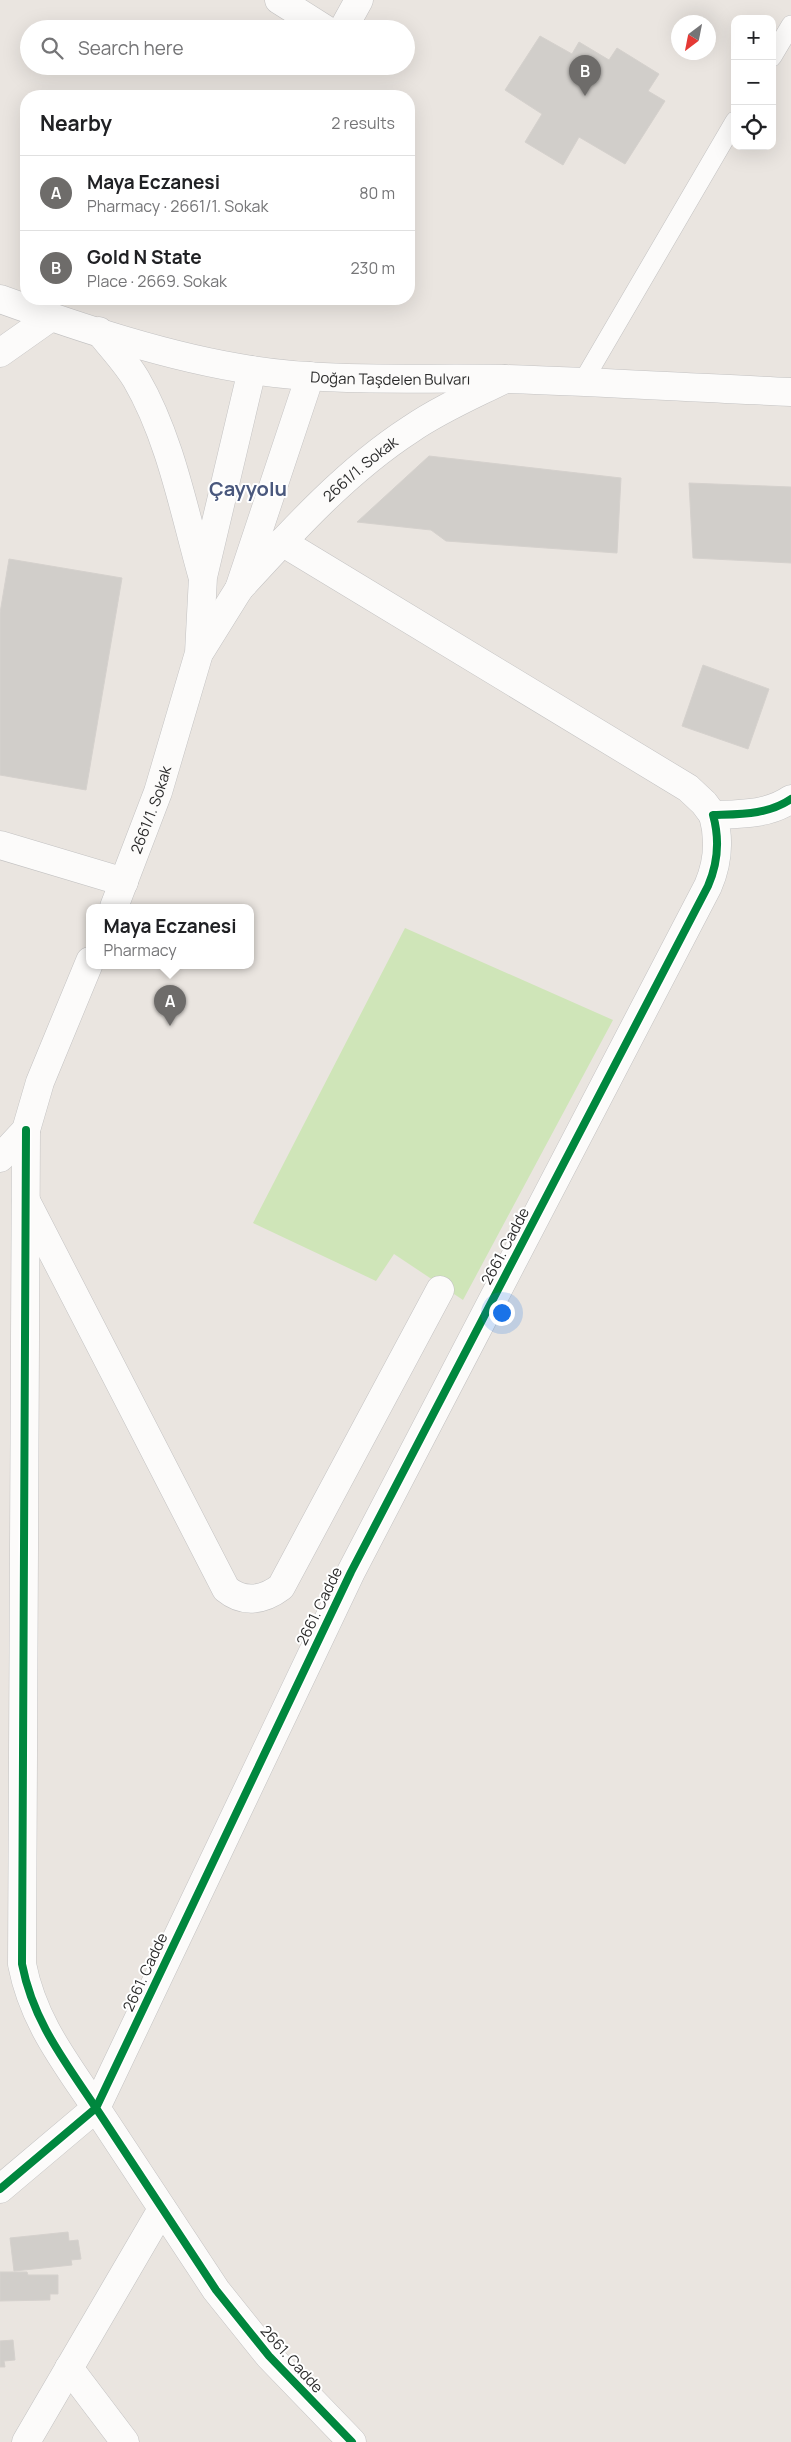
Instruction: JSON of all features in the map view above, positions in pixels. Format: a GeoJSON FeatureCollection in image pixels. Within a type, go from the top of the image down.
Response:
{"type":"FeatureCollection","features":[{"type":"Feature","properties":{"kind":"street"},"geometry":{"type":"LineString","coordinates":[[279,0],[311,20]]}},
{"type":"Feature","properties":{"kind":"street"},"geometry":{"type":"LineString","coordinates":[[348,20],[359,0]]}},
{"type":"Feature","properties":{"kind":"street","name":"Doğan Taşdelen Bulvarı"},"geometry":{"type":"LineString","coordinates":[[0,299],[51,317],[214,364],[252,370],[310,376],[505,379],[791,392]]}},
{"type":"Feature","properties":{"kind":"street"},"geometry":{"type":"LineString","coordinates":[[0,353],[51,317]]}},
{"type":"Feature","properties":{"kind":"street","name":"2661/1. Sokak"},"geometry":{"type":"LineString","coordinates":[[99,331],[136,378],[152,411],[164,442],[203,578]]}},
{"type":"Feature","properties":{"kind":"street","name":"2661/1. Sokak"},"geometry":{"type":"LineString","coordinates":[[115,904],[172,750],[199,653],[203,578],[252,370]]}},
{"type":"Feature","properties":{"kind":"street","name":"2661/1. Sokak"},"geometry":{"type":"LineString","coordinates":[[239,589],[310,376]]}},
{"type":"Feature","properties":{"kind":"street","name":"2661/1. Sokak"},"geometry":{"type":"LineString","coordinates":[[199,653],[239,589],[282,542],[329,496],[389,444],[434,415],[505,379]]}},
{"type":"Feature","properties":{"kind":"street"},"geometry":{"type":"LineString","coordinates":[[282,542],[688,788],[704,803],[713,815],[752,813],[770,809],[791,799]]}},
{"type":"Feature","properties":{"kind":"street","name":"2661. Cadde"},"geometry":{"type":"LineString","coordinates":[[352,2442],[325,2432],[216,2290],[96,2108],[351,1572],[708,886],[715,865],[718,846],[713,815]]}},
{"type":"Feature","properties":{"kind":"street"},"geometry":{"type":"LineString","coordinates":[[0,844],[124,882]]}},
{"type":"Feature","properties":{"kind":"street"},"geometry":{"type":"LineString","coordinates":[[0,2189],[96,2108],[48,2036],[37,2016],[30,1998],[22,1964],[24,1198],[26,1130],[40,1082],[87,969]]}},
{"type":"Feature","properties":{"kind":"street"},"geometry":{"type":"LineString","coordinates":[[0,1158],[26,1130]]}},
{"type":"Feature","properties":{"kind":"street"},"geometry":{"type":"LineString","coordinates":[[24,1198],[226,1589],[235,1597],[259,1598],[270,1595],[281,1587],[440,1290]]}},
{"type":"Feature","properties":{"kind":"street"},"geometry":{"type":"LineString","coordinates":[[26,2442],[162,2209]]}},
{"type":"Feature","properties":{"kind":"street"},"geometry":{"type":"LineString","coordinates":[[69,2368],[125,2442]]}},
{"type":"Feature","properties":{"kind":"lane"},"geometry":{"type":"LineString","coordinates":[[776,50],[791,25]]}},
{"type":"Feature","properties":{"kind":"lane"},"geometry":{"type":"LineString","coordinates":[[582,383],[731,128]]}},
{"type":"Feature","properties":{"kind":"green space"},"geometry":{"type":"Polygon","coordinates":[[[405,928],[613,1020],[463,1300],[394,1254],[376,1281],[253,1223],[405,928]]]}},
{"type":"Feature","properties":{"kind":"building"},"geometry":{"type":"Polygon","coordinates":[[[540,36],[572,54],[579,42],[609,60],[617,48],[659,74],[648,91],[665,101],[625,164],[579,137],[563,165],[525,142],[542,114],[505,90],[540,36]]]}},
{"type":"Feature","properties":{"kind":"building"},"geometry":{"type":"Polygon","coordinates":[[[429,456],[621,478],[617,553],[446,541],[431,530],[357,522],[429,456]]]}},
{"type":"Feature","properties":{"kind":"building"},"geometry":{"type":"Polygon","coordinates":[[[689,483],[791,487],[791,563],[693,558],[689,483]]]}},
{"type":"Feature","properties":{"kind":"building"},"geometry":{"type":"Polygon","coordinates":[[[9,559],[122,578],[86,790],[0,775],[0,613],[9,559]]]}},
{"type":"Feature","properties":{"kind":"building"},"geometry":{"type":"Polygon","coordinates":[[[703,665],[769,689],[748,749],[682,726],[703,665]]]}},
{"type":"Feature","properties":{"kind":"building"},"geometry":{"type":"Polygon","coordinates":[[[68,2232],[69,2241],[78,2240],[81,2259],[71,2260],[72,2265],[14,2271],[10,2238],[68,2232]]]}},
{"type":"Feature","properties":{"kind":"building"},"geometry":{"type":"Polygon","coordinates":[[[0,2272],[27,2272],[28,2275],[58,2275],[58,2294],[50,2294],[50,2300],[0,2301],[0,2272]]]}},
{"type":"Feature","properties":{"kind":"building"},"geometry":{"type":"Polygon","coordinates":[[[13,2340],[15,2360],[4,2361],[5,2367],[0,2367],[0,2341],[13,2340]]]}},
{"type":"Feature","properties":{"kind":"cycle path"},"geometry":{"type":"LineString","coordinates":[[352,2442],[269,2356],[216,2290],[96,2108],[351,1572],[708,886],[714,869],[717,851],[717,833],[713,815],[763,811],[791,799]]}},
{"type":"Feature","properties":{"kind":"cycle path"},"geometry":{"type":"LineString","coordinates":[[0,2189],[96,2108],[61,2056],[42,2022],[27,1985],[22,1964],[26,1130]]}},
{"type":"Feature","properties":{"kind":"place","name":"Gold N State"},"geometry":{"type":"Point","coordinates":[585,96]}},
{"type":"Feature","properties":{"kind":"place","name":"Maya Eczanesi"},"geometry":{"type":"Point","coordinates":[170,1026]}},
{"type":"Feature","properties":{"kind":"district","name":"Çayyolu"},"geometry":{"type":"Point","coordinates":[248,488]}}]}
